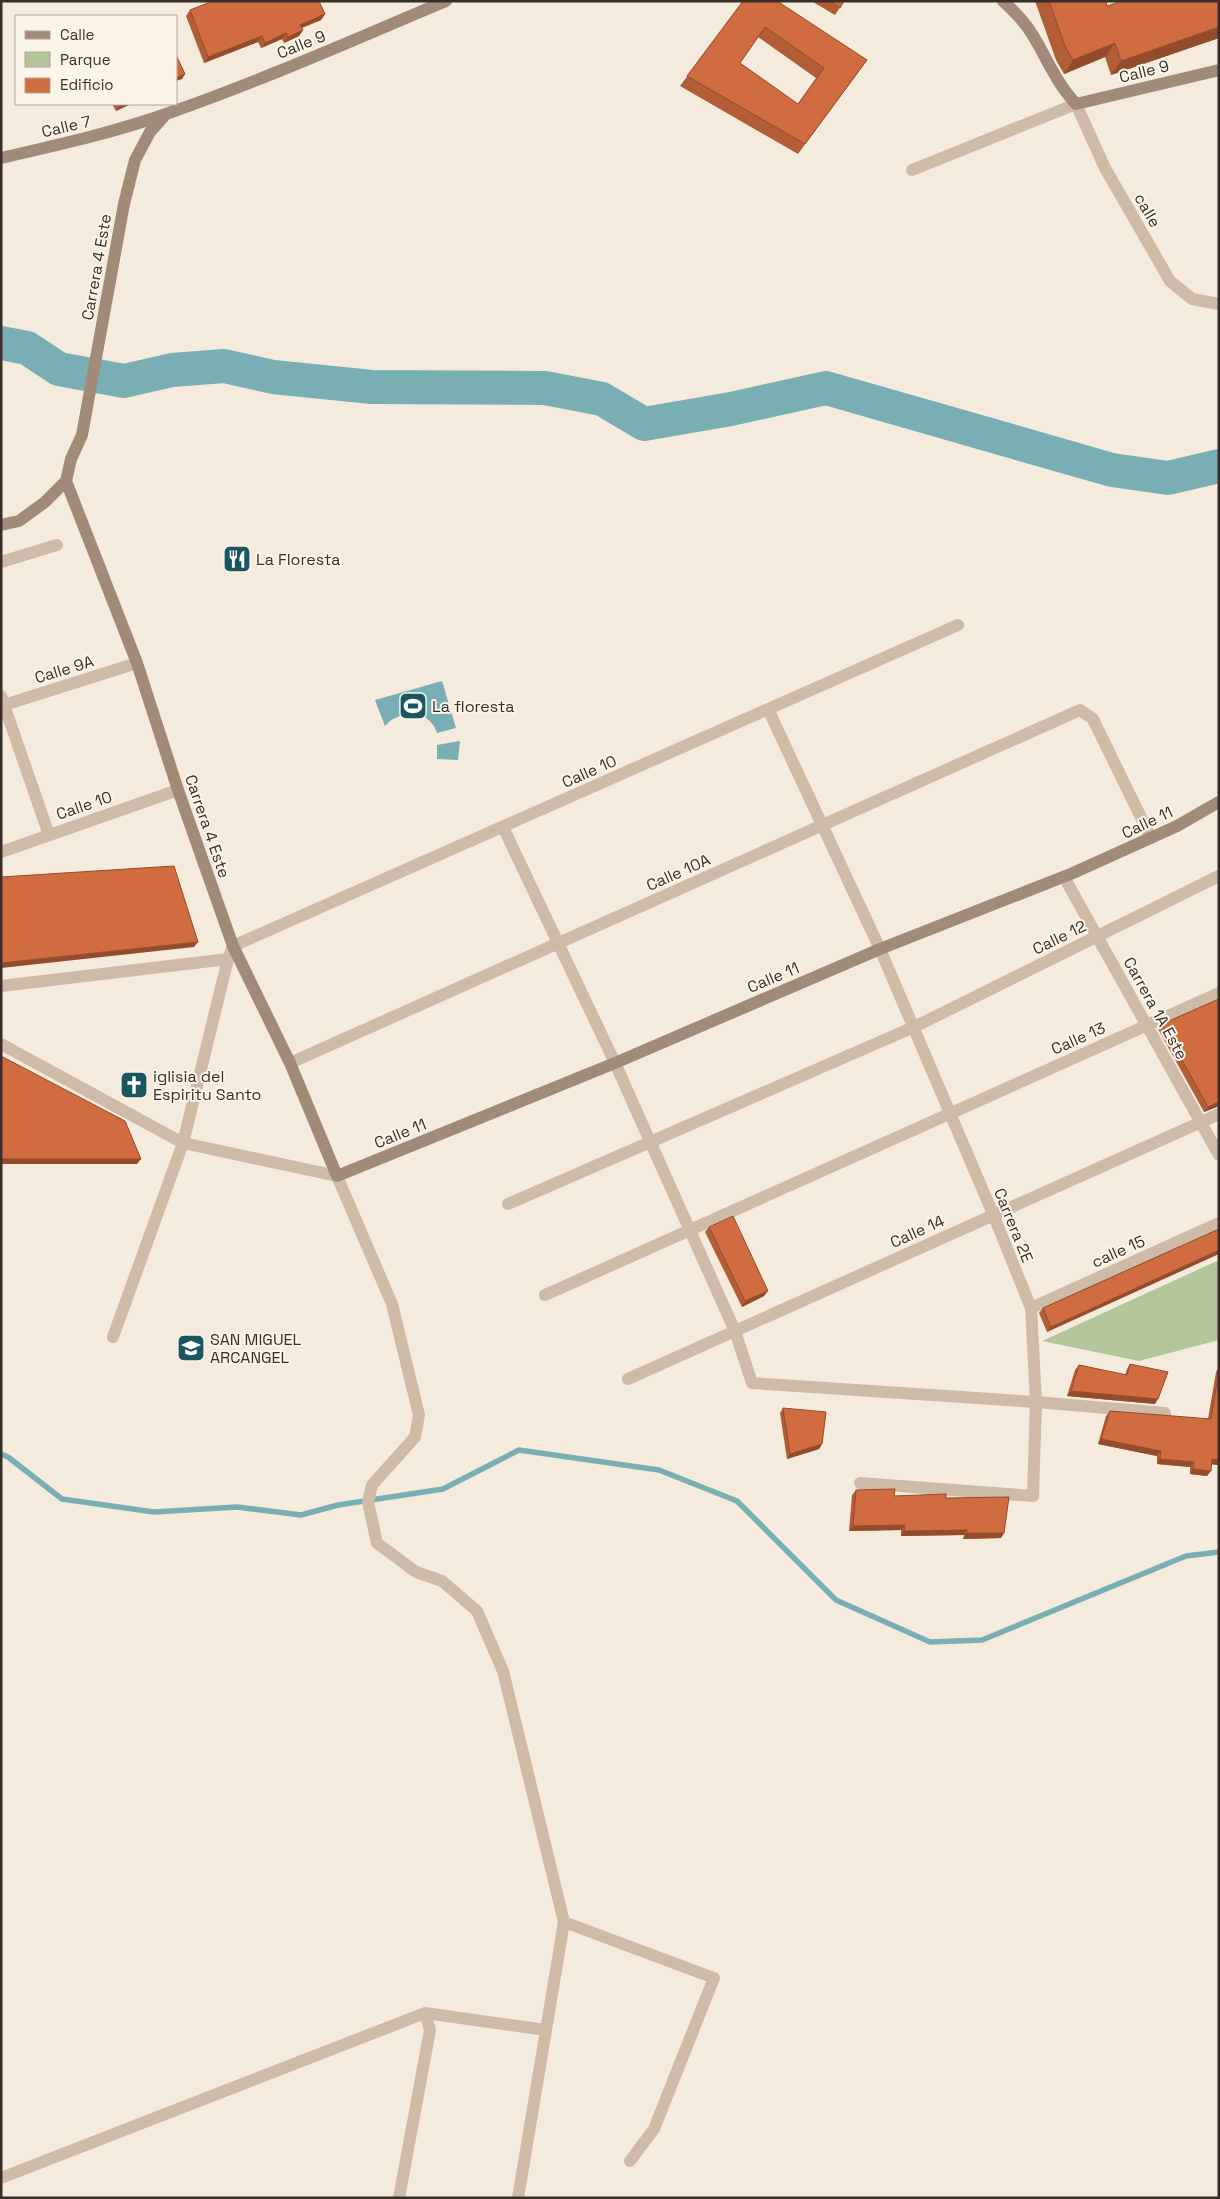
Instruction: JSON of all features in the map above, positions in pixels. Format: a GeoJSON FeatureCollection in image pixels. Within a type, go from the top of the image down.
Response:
{"type":"FeatureCollection","features":[{"type":"Feature","properties":{"kind":"street","name":"Calle 9"},"geometry":{"type":"LineString","coordinates":[[166,114],[301,63],[446,1]]}},
{"type":"Feature","properties":{"kind":"street"},"geometry":{"type":"LineString","coordinates":[[912,170],[1076,104],[1057,82],[1032,33],[1018,14],[1004,1]]}},
{"type":"Feature","properties":{"kind":"street","name":"Calle 9"},"geometry":{"type":"LineString","coordinates":[[1076,104],[1219,70]]}},
{"type":"Feature","properties":{"kind":"street","name":"calle"},"geometry":{"type":"LineString","coordinates":[[1076,104],[1105,168],[1170,281],[1192,299],[1219,304]]}},
{"type":"Feature","properties":{"kind":"street","name":"Calle 7"},"geometry":{"type":"LineString","coordinates":[[1,158],[91,137],[166,114]]}},
{"type":"Feature","properties":{"kind":"street","name":"Carrera 4 Este"},"geometry":{"type":"LineString","coordinates":[[166,114],[150,132],[136,160],[124,204],[82,435],[71,459],[66,481],[137,663],[178,790],[233,946],[290,1064],[337,1176]]}},
{"type":"Feature","properties":{"kind":"street"},"geometry":{"type":"LineString","coordinates":[[1,524],[19,521],[45,502],[66,481]]}},
{"type":"Feature","properties":{"kind":"street"},"geometry":{"type":"LineString","coordinates":[[1,562],[57,545]]}},
{"type":"Feature","properties":{"kind":"street","name":"Calle 10"},"geometry":{"type":"LineString","coordinates":[[233,946],[958,625]]}},
{"type":"Feature","properties":{"kind":"street","name":"Calle 9A"},"geometry":{"type":"LineString","coordinates":[[2,702],[137,663]]}},
{"type":"Feature","properties":{"kind":"street"},"geometry":{"type":"LineString","coordinates":[[2,702],[49,835]]}},
{"type":"Feature","properties":{"kind":"street","name":"Carrera 2E"},"geometry":{"type":"LineString","coordinates":[[768,709],[880,949],[1031,1308],[1036,1402],[1033,1496],[860,1483]]}},
{"type":"Feature","properties":{"kind":"street","name":"Calle 10A"},"geometry":{"type":"LineString","coordinates":[[290,1064],[1080,710],[1093,718],[1151,838]]}},
{"type":"Feature","properties":{"kind":"street","name":"Calle 10"},"geometry":{"type":"LineString","coordinates":[[1,852],[178,790]]}},
{"type":"Feature","properties":{"kind":"street","name":"Calle 11"},"geometry":{"type":"LineString","coordinates":[[337,1176],[614,1063],[880,949],[1064,877],[1178,826],[1219,802]]}},
{"type":"Feature","properties":{"kind":"street"},"geometry":{"type":"LineString","coordinates":[[503,827],[690,1230],[735,1331],[752,1383],[1036,1402],[1165,1414]]}},
{"type":"Feature","properties":{"kind":"street","name":"Calle 12"},"geometry":{"type":"LineString","coordinates":[[508,1204],[914,1027],[1219,876]]}},
{"type":"Feature","properties":{"kind":"street","name":"Carrera 1A Este"},"geometry":{"type":"LineString","coordinates":[[1064,877],[1219,1155]]}},
{"type":"Feature","properties":{"kind":"street"},"geometry":{"type":"LineString","coordinates":[[112,1337],[183,1143],[228,959],[233,946]]}},
{"type":"Feature","properties":{"kind":"street"},"geometry":{"type":"LineString","coordinates":[[1,986],[228,959]]}},
{"type":"Feature","properties":{"kind":"street","name":"Calle 13"},"geometry":{"type":"LineString","coordinates":[[545,1295],[1219,993]]}},
{"type":"Feature","properties":{"kind":"street"},"geometry":{"type":"LineString","coordinates":[[1,1044],[183,1143],[337,1176],[392,1304],[419,1415],[415,1437],[372,1485],[368,1502],[377,1543],[416,1572],[442,1581],[477,1611],[504,1671],[564,1922],[518,2198]]}},
{"type":"Feature","properties":{"kind":"street","name":"Calle 14"},"geometry":{"type":"LineString","coordinates":[[628,1379],[1219,1114]]}},
{"type":"Feature","properties":{"kind":"street","name":"calle 15"},"geometry":{"type":"LineString","coordinates":[[1031,1308],[1219,1223]]}},
{"type":"Feature","properties":{"kind":"street"},"geometry":{"type":"LineString","coordinates":[[564,1922],[714,1978],[654,2129],[630,2161]]}},
{"type":"Feature","properties":{"kind":"street"},"geometry":{"type":"LineString","coordinates":[[1,2178],[425,2013],[546,2030]]}},
{"type":"Feature","properties":{"kind":"street"},"geometry":{"type":"LineString","coordinates":[[399,2198],[430,2030],[425,2013]]}},
{"type":"Feature","properties":{"kind":"green space"},"geometry":{"type":"Polygon","coordinates":[[[1219,1260],[1219,1340],[1139,1361],[1042,1341],[1219,1260]]]}},
{"type":"Feature","properties":{"kind":"water","name":"La floresta"},"geometry":{"type":"Polygon","coordinates":[[[442,681],[456,728],[437,733],[427,719],[411,711],[391,720],[385,726],[375,700],[442,681]]]}},
{"type":"Feature","properties":{"kind":"water"},"geometry":{"type":"Polygon","coordinates":[[[460,741],[458,760],[437,759],[437,745],[460,741]]]}},
{"type":"Feature","properties":{"kind":"building"},"geometry":{"type":"Polygon","coordinates":[[[213,1],[319,1],[325,14],[300,25],[303,30],[288,37],[286,33],[265,43],[262,36],[208,57],[190,10],[213,1]]]}},
{"type":"Feature","properties":{"kind":"building"},"geometry":{"type":"Polygon","coordinates":[[[743,1],[777,1],[867,60],[805,144],[687,76],[743,1]],[[765,27],[740,63],[798,104],[824,68],[765,27]]]}},
{"type":"Feature","properties":{"kind":"building"},"geometry":{"type":"Polygon","coordinates":[[[830,1],[844,1],[840,8],[830,1]]]}},
{"type":"Feature","properties":{"kind":"building"},"geometry":{"type":"Polygon","coordinates":[[[1049,1],[1106,1],[1107,6],[1122,1],[1219,1],[1219,27],[1121,61],[1115,43],[1073,60],[1065,46],[1049,1]]]}},
{"type":"Feature","properties":{"kind":"building"},"geometry":{"type":"Polygon","coordinates":[[[178,59],[185,74],[178,77],[178,59]]]}},
{"type":"Feature","properties":{"kind":"building"},"geometry":{"type":"Polygon","coordinates":[[[174,866],[198,942],[1,963],[1,877],[174,866]]]}},
{"type":"Feature","properties":{"kind":"building"},"geometry":{"type":"Polygon","coordinates":[[[1219,999],[1219,1102],[1208,1107],[1162,1024],[1219,999]]]}},
{"type":"Feature","properties":{"kind":"building"},"geometry":{"type":"Polygon","coordinates":[[[1,1056],[125,1121],[141,1159],[1,1159],[1,1056]]]}},
{"type":"Feature","properties":{"kind":"building"},"geometry":{"type":"Polygon","coordinates":[[[733,1216],[768,1291],[745,1301],[709,1227],[733,1216]]]}},
{"type":"Feature","properties":{"kind":"building"},"geometry":{"type":"Polygon","coordinates":[[[1219,1229],[1219,1250],[1051,1327],[1043,1308],[1219,1229]]]}},
{"type":"Feature","properties":{"kind":"building"},"geometry":{"type":"Polygon","coordinates":[[[1130,1364],[1168,1372],[1158,1399],[1071,1391],[1079,1365],[1127,1375],[1130,1364]]]}},
{"type":"Feature","properties":{"kind":"building"},"geometry":{"type":"Polygon","coordinates":[[[1219,1370],[1219,1460],[1212,1459],[1211,1471],[1193,1469],[1194,1462],[1160,1459],[1161,1451],[1101,1439],[1110,1411],[1211,1419],[1219,1370]]]}},
{"type":"Feature","properties":{"kind":"building"},"geometry":{"type":"Polygon","coordinates":[[[783,1408],[826,1412],[822,1444],[790,1454],[783,1408]]]}},
{"type":"Feature","properties":{"kind":"building"},"geometry":{"type":"Polygon","coordinates":[[[895,1489],[894,1496],[946,1494],[946,1498],[1009,1497],[1004,1533],[967,1533],[967,1530],[904,1531],[905,1525],[853,1526],[856,1490],[895,1489]]]}},
{"type":"Feature","properties":{"kind":"waterway"},"geometry":{"type":"LineString","coordinates":[[1,343],[27,348],[59,369],[124,381],[172,370],[224,366],[273,377],[372,387],[545,388],[602,399],[644,424],[731,409],[826,388],[1112,470],[1168,478],[1219,466]]}},
{"type":"Feature","properties":{"kind":"waterway"},"geometry":{"type":"LineString","coordinates":[[1,1454],[8,1457],[62,1499],[154,1512],[237,1507],[301,1515],[338,1505],[443,1489],[519,1450],[659,1470],[737,1501],[836,1600],[930,1642],[982,1640],[1186,1556],[1219,1552]]}},
{"type":"Feature","properties":{"kind":"place","name":"La Floresta"},"geometry":{"type":"Point","coordinates":[237,559]}},
{"type":"Feature","properties":{"kind":"place","name":"La floresta"},"geometry":{"type":"Point","coordinates":[413,706]}},
{"type":"Feature","properties":{"kind":"place","name":"iglisia del Espiritu Santo"},"geometry":{"type":"Point","coordinates":[134,1085]}},
{"type":"Feature","properties":{"kind":"place","name":"SAN MIGUEL ARCANGEL"},"geometry":{"type":"Point","coordinates":[191,1348]}}]}
